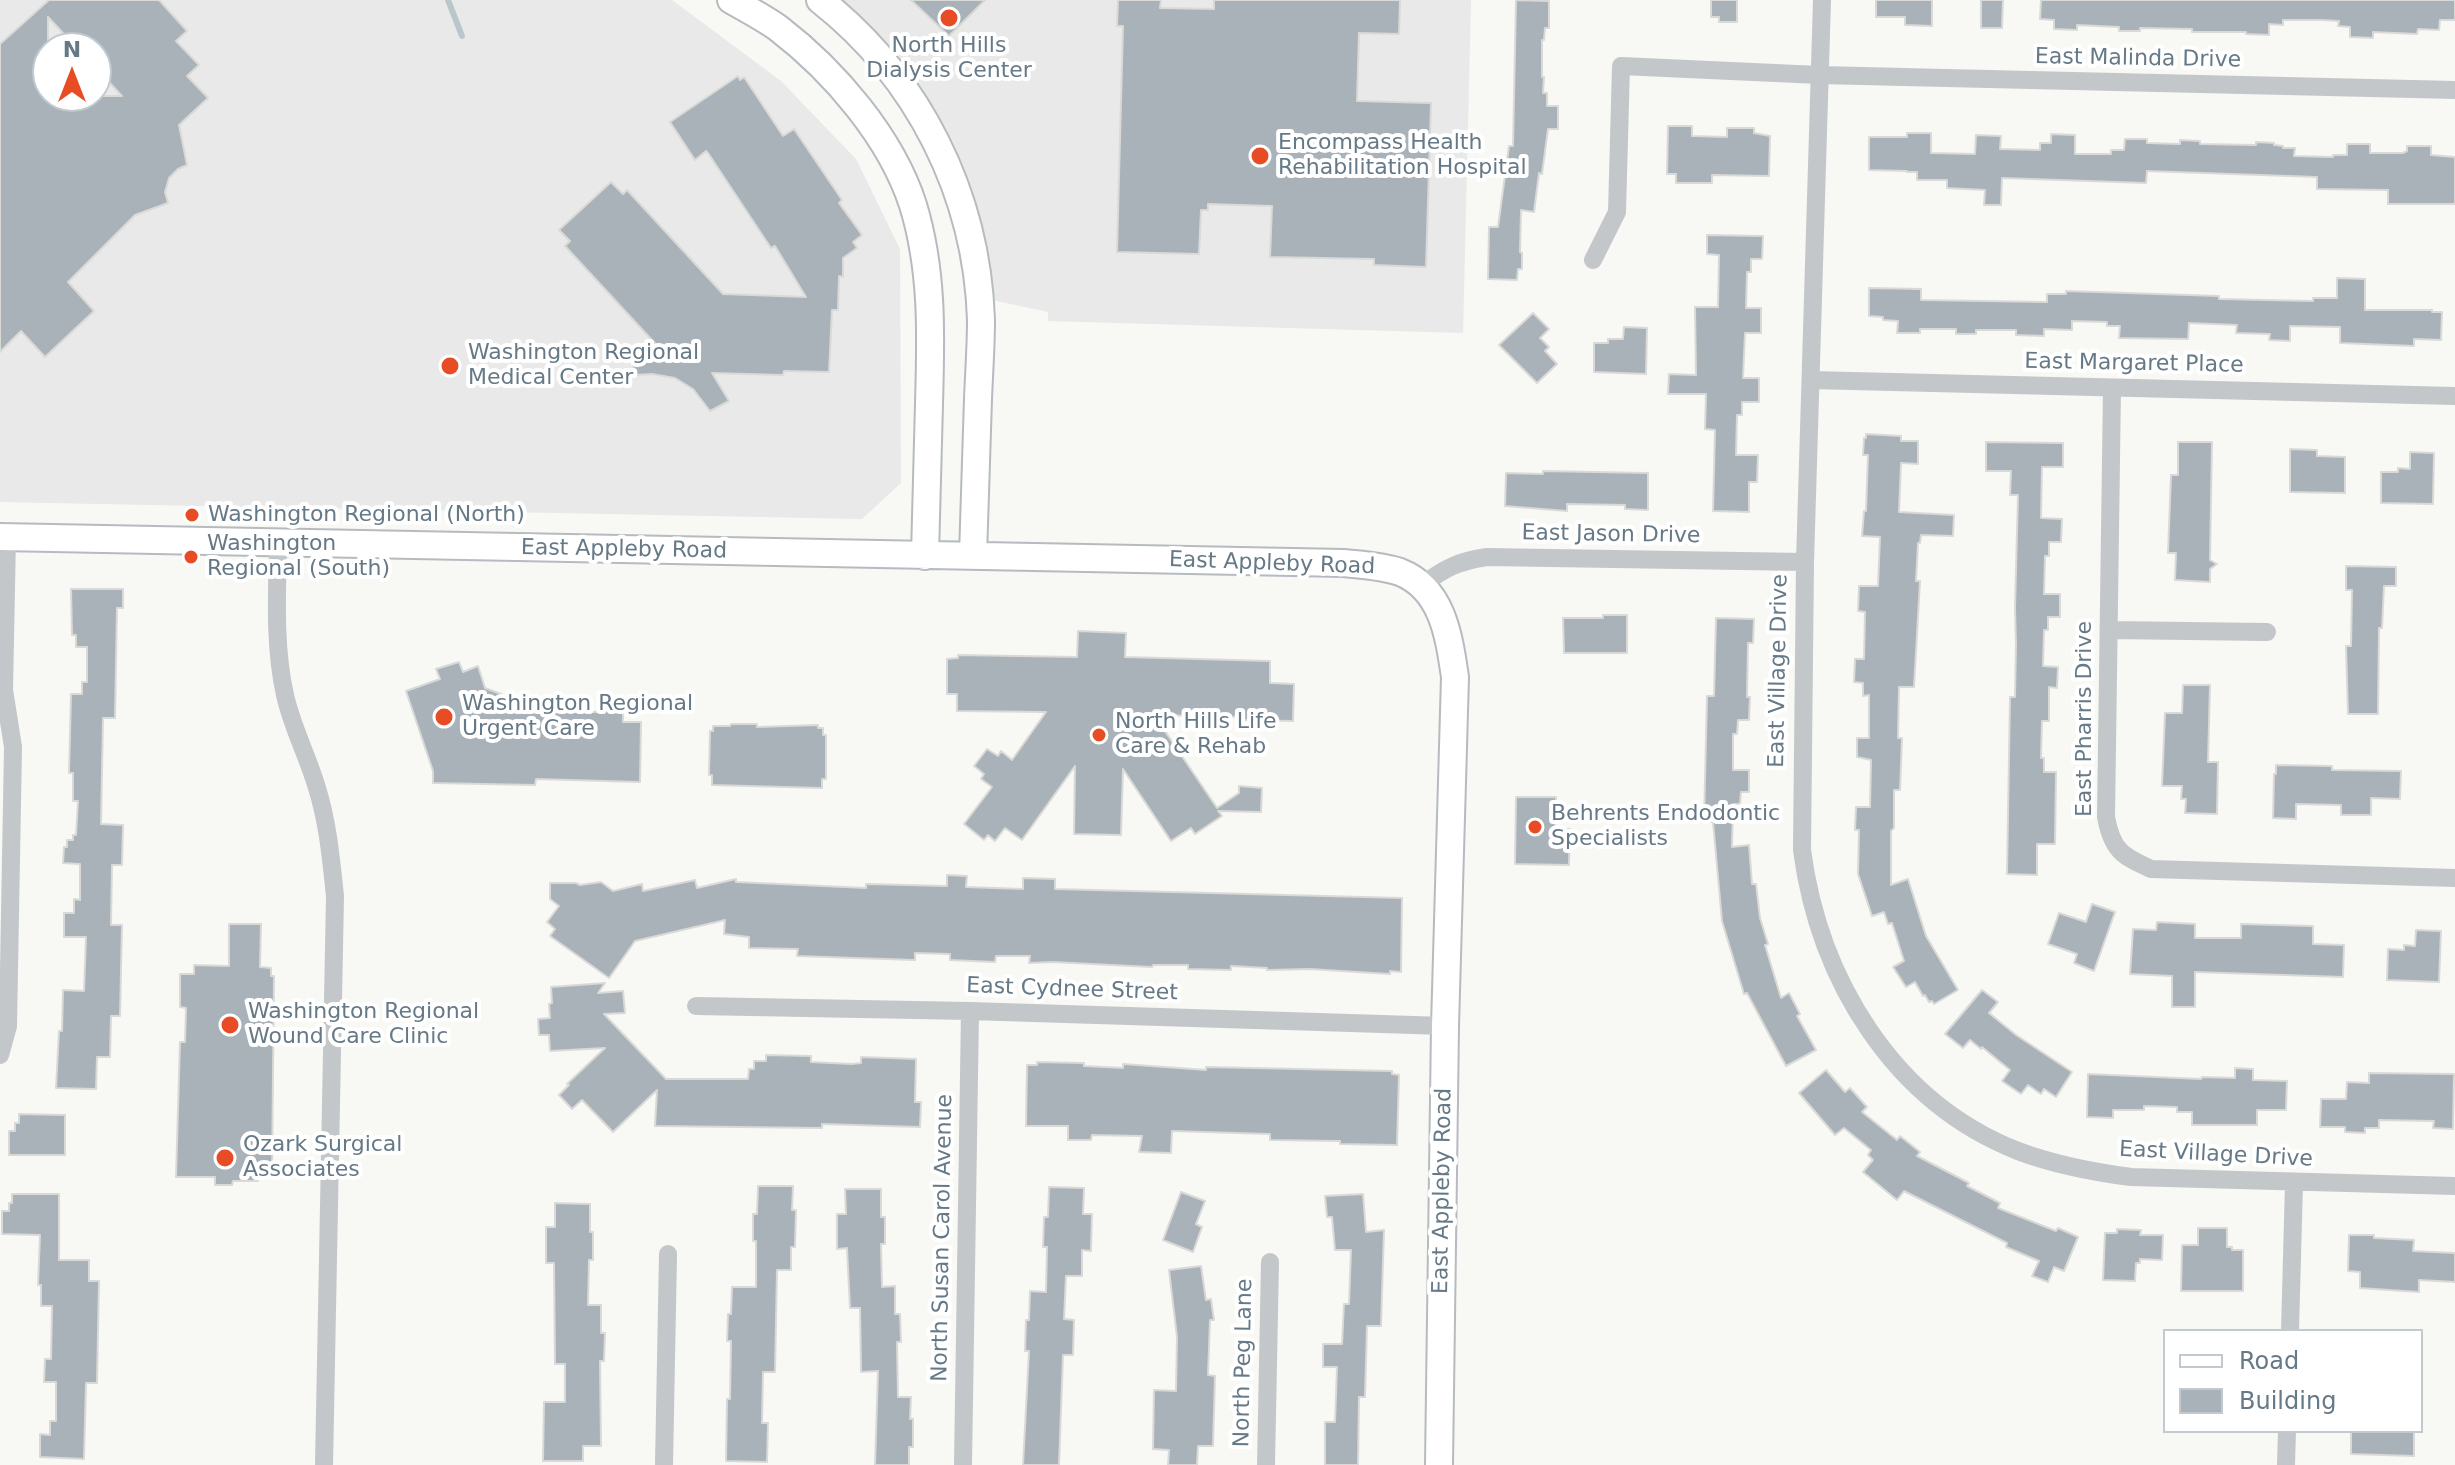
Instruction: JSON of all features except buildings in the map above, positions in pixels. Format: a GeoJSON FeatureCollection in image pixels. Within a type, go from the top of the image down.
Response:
{"type":"FeatureCollection","features":[{"type":"Feature","properties":{"kind":"street"},"geometry":{"type":"LineString","coordinates":[[731,0],[776,27],[817,62],[855,102],[888,151],[912,203],[925,256],[932,316],[925,556]]}},
{"type":"Feature","properties":{"kind":"street"},"geometry":{"type":"LineString","coordinates":[[820,0],[850,23],[889,66],[927,122],[957,187],[973,253],[981,318],[973,556]]}},
{"type":"Feature","properties":{"kind":"street","name":"East Village Drive"},"geometry":{"type":"LineString","coordinates":[[1822,0],[1805,562],[1802,850],[1815,921],[1852,1004],[1881,1046],[1915,1085],[1948,1112],[1983,1134],[2050,1162],[2131,1177],[2455,1186]]}},
{"type":"Feature","properties":{"kind":"street","name":"East Malinda Drive"},"geometry":{"type":"LineString","coordinates":[[1593,260],[1617,212],[1621,66],[1819,75],[2455,90]]}},
{"type":"Feature","properties":{"kind":"street","name":"East Margaret Place"},"geometry":{"type":"LineString","coordinates":[[1812,380],[2455,396]]}},
{"type":"Feature","properties":{"kind":"street","name":"East Pharris Drive"},"geometry":{"type":"LineString","coordinates":[[2112,388],[2106,817],[2110,836],[2124,857],[2151,869],[2455,878]]}},
{"type":"Feature","properties":{"kind":"street"},"geometry":{"type":"LineString","coordinates":[[0,1055],[8,1026],[13,747],[4,690],[4,537]]}},
{"type":"Feature","properties":{"kind":"street","name":"East Appleby Road"},"geometry":{"type":"LineString","coordinates":[[4,537],[1344,563],[1376,566],[1401,573],[1422,585],[1436,603],[1443,619],[1455,677],[1445,1026],[1439,1465]]}},
{"type":"Feature","properties":{"kind":"street"},"geometry":{"type":"LineString","coordinates":[[278,543],[277,644],[285,697],[326,822],[335,896],[324,1465]]}},
{"type":"Feature","properties":{"kind":"street","name":"East Jason Drive"},"geometry":{"type":"LineString","coordinates":[[1422,585],[1447,567],[1487,557],[1805,562]]}},
{"type":"Feature","properties":{"kind":"street"},"geometry":{"type":"LineString","coordinates":[[2109,630],[2267,632]]}},
{"type":"Feature","properties":{"kind":"street","name":"East Cydnee Street"},"geometry":{"type":"LineString","coordinates":[[696,1006],[1445,1026]]}},
{"type":"Feature","properties":{"kind":"street","name":"North Susan Carol Avenue"},"geometry":{"type":"LineString","coordinates":[[963,1465],[970,1011]]}},
{"type":"Feature","properties":{"kind":"street"},"geometry":{"type":"LineString","coordinates":[[2290,1329],[2294,1183]]}},
{"type":"Feature","properties":{"kind":"street"},"geometry":{"type":"LineString","coordinates":[[664,1465],[668,1254]]}},
{"type":"Feature","properties":{"kind":"street","name":"North Peg Lane"},"geometry":{"type":"LineString","coordinates":[[1266,1465],[1270,1262]]}},
{"type":"Feature","properties":{"kind":"street"},"geometry":{"type":"LineString","coordinates":[[2286,1465],[2287,1433]]}},
{"type":"Feature","properties":{"kind":"shaded area","name":"Washington Regional Medical Center"},"geometry":{"type":"Polygon","coordinates":[[[0,0],[672,0],[781,81],[856,159],[900,249],[901,483],[862,519],[0,502],[0,0]]]}},
{"type":"Feature","properties":{"kind":"shaded area","name":"Encompass Health Rehabilitation Hospital"},"geometry":{"type":"Polygon","coordinates":[[[820,0],[1471,0],[1463,333],[1048,321],[1048,312],[978,297],[927,122],[820,0]]]}},
{"type":"Feature","properties":{"kind":"waterway"},"geometry":{"type":"LineString","coordinates":[[448,0],[462,36]]}},
{"type":"Feature","properties":{"kind":"place","name":"North Hills Dialysis Center"},"geometry":{"type":"Point","coordinates":[949,18]}},
{"type":"Feature","properties":{"kind":"place","name":"Encompass Health Rehabilitation Hospital"},"geometry":{"type":"Point","coordinates":[1260,156]}},
{"type":"Feature","properties":{"kind":"place","name":"Washington Regional Medical Center"},"geometry":{"type":"Point","coordinates":[450,366]}},
{"type":"Feature","properties":{"kind":"place","name":"Washington Regional (North)"},"geometry":{"type":"Point","coordinates":[192,515]}},
{"type":"Feature","properties":{"kind":"place","name":"Washington Regional (South)"},"geometry":{"type":"Point","coordinates":[191,557]}},
{"type":"Feature","properties":{"kind":"place","name":"Washington Regional Urgent Care"},"geometry":{"type":"Point","coordinates":[444,717]}},
{"type":"Feature","properties":{"kind":"place","name":"North Hills Life Care & Rehab"},"geometry":{"type":"Point","coordinates":[1099,735]}},
{"type":"Feature","properties":{"kind":"place","name":"Behrents Endodontic Specialists"},"geometry":{"type":"Point","coordinates":[1535,827]}},
{"type":"Feature","properties":{"kind":"place","name":"Washington Regional Wound Care Clinic"},"geometry":{"type":"Point","coordinates":[230,1025]}},
{"type":"Feature","properties":{"kind":"place","name":"Ozark Surgical Associates"},"geometry":{"type":"Point","coordinates":[225,1158]}}]}
